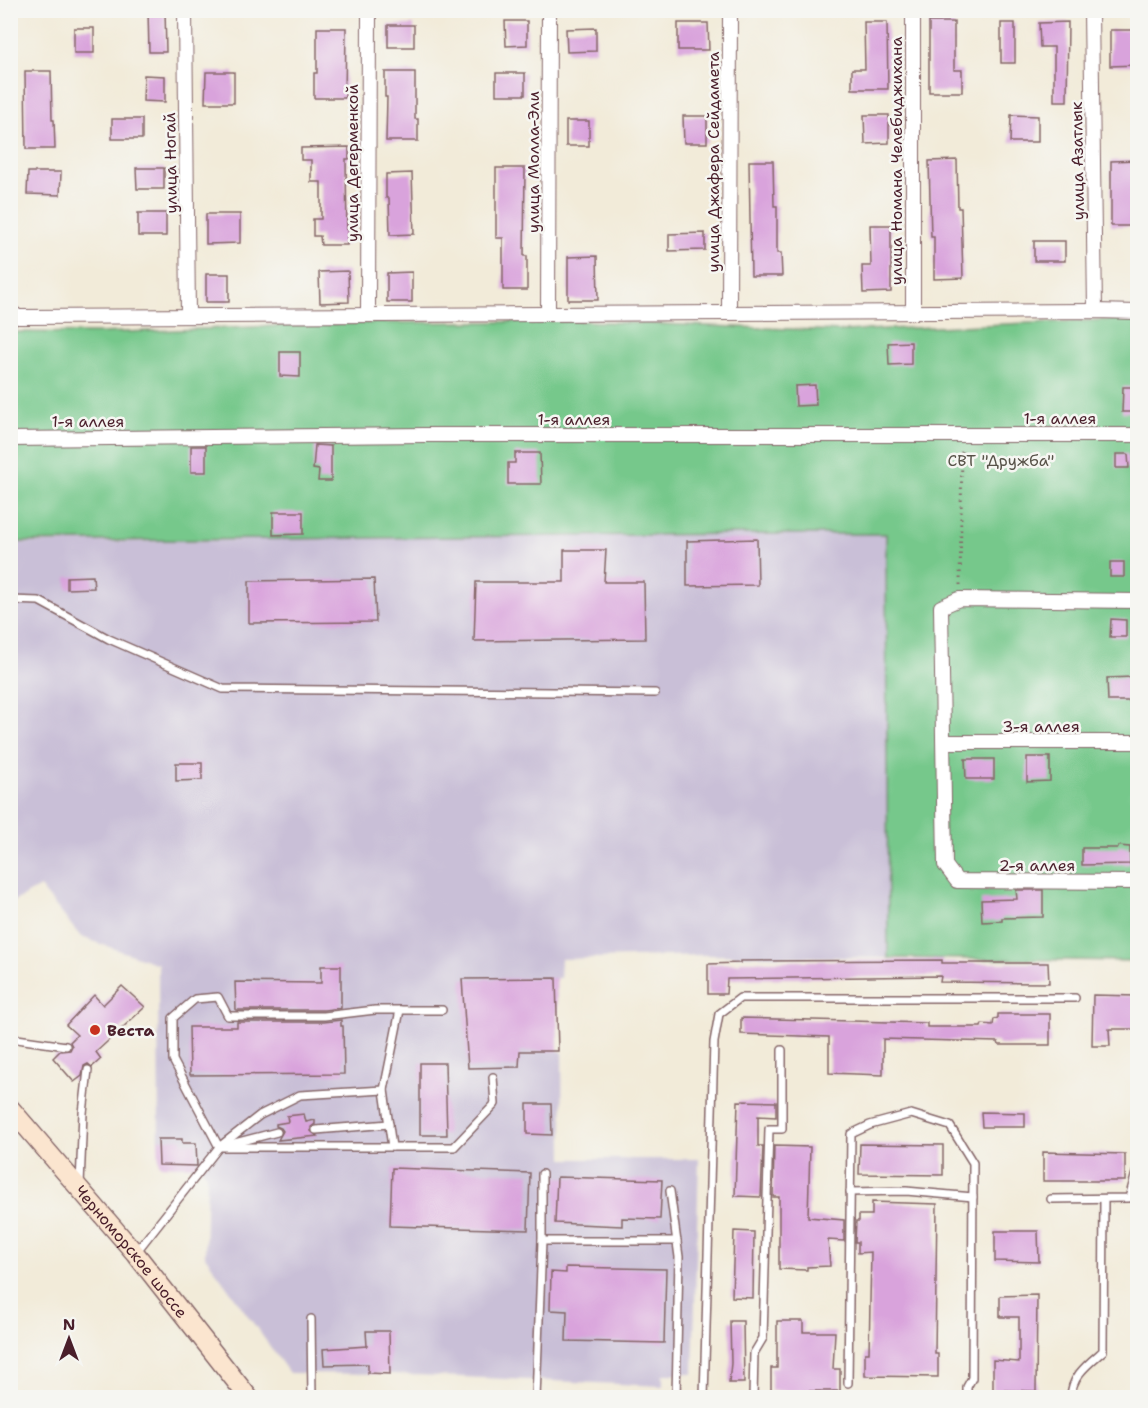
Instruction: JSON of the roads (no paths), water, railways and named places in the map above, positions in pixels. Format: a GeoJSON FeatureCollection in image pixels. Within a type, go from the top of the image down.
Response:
{"type":"FeatureCollection","features":[{"type":"Feature","properties":{"kind":"main road","name":"Черноморское шоссе"},"geometry":{"type":"LineString","coordinates":[[10,1108],[135,1253],[249,1398]]}},
{"type":"Feature","properties":{"kind":"street","name":"улица Ногай"},"geometry":{"type":"LineString","coordinates":[[185,10],[189,316]]}},
{"type":"Feature","properties":{"kind":"street","name":"улица Дегерменкой"},"geometry":{"type":"LineString","coordinates":[[368,315],[369,10]]}},
{"type":"Feature","properties":{"kind":"street","name":"улица Молла-Эли"},"geometry":{"type":"LineString","coordinates":[[548,314],[549,10]]}},
{"type":"Feature","properties":{"kind":"street","name":"улица Джафера Сейдамета"},"geometry":{"type":"LineString","coordinates":[[729,313],[730,10]]}},
{"type":"Feature","properties":{"kind":"street","name":"улица Номана Челебиджихана"},"geometry":{"type":"LineString","coordinates":[[912,10],[914,312]]}},
{"type":"Feature","properties":{"kind":"street","name":"улица Азатлык"},"geometry":{"type":"LineString","coordinates":[[1091,10],[1095,311]]}},
{"type":"Feature","properties":{"kind":"street"},"geometry":{"type":"LineString","coordinates":[[10,311],[18,317],[1137,312]]}},
{"type":"Feature","properties":{"kind":"street","name":"1-я аллея"},"geometry":{"type":"LineString","coordinates":[[10,438],[1137,435]]}},
{"type":"Feature","properties":{"kind":"street"},"geometry":{"type":"LineString","coordinates":[[944,742],[941,607],[959,599],[1137,601]]}},
{"type":"Feature","properties":{"kind":"street","name":"3-я аллея"},"geometry":{"type":"LineString","coordinates":[[944,742],[1137,742]]}},
{"type":"Feature","properties":{"kind":"street","name":"2-я аллея"},"geometry":{"type":"LineString","coordinates":[[944,742],[945,865],[957,881],[1137,882]]}},
{"type":"Feature","properties":{"kind":"lane"},"geometry":{"type":"LineString","coordinates":[[10,600],[39,601],[109,639],[223,689],[655,693]]}},
{"type":"Feature","properties":{"kind":"lane"},"geometry":{"type":"LineString","coordinates":[[219,1148],[173,1060],[173,1018],[195,999],[218,997],[228,1016],[324,1016],[375,1010],[442,1010]]}},
{"type":"Feature","properties":{"kind":"lane"},"geometry":{"type":"LineString","coordinates":[[704,1398],[714,1042],[719,1014],[740,998],[1075,998]]}},
{"type":"Feature","properties":{"kind":"lane"},"geometry":{"type":"LineString","coordinates":[[392,1147],[384,1090],[400,1010]]}},
{"type":"Feature","properties":{"kind":"lane"},"geometry":{"type":"LineString","coordinates":[[10,1038],[66,1046]]}},
{"type":"Feature","properties":{"kind":"lane"},"geometry":{"type":"LineString","coordinates":[[753,1398],[754,1353],[763,1338],[769,1129],[782,1130],[783,1050]]}},
{"type":"Feature","properties":{"kind":"lane"},"geometry":{"type":"LineString","coordinates":[[80,1189],[83,1113],[88,1070]]}},
{"type":"Feature","properties":{"kind":"lane"},"geometry":{"type":"LineString","coordinates":[[219,1148],[454,1147],[495,1104],[493,1077]]}},
{"type":"Feature","properties":{"kind":"lane"},"geometry":{"type":"LineString","coordinates":[[135,1253],[219,1148],[260,1115],[300,1095],[384,1090]]}},
{"type":"Feature","properties":{"kind":"lane"},"geometry":{"type":"LineString","coordinates":[[848,1383],[851,1134],[870,1125],[911,1114],[950,1126],[974,1163],[972,1378],[967,1387],[967,1398]]}},
{"type":"Feature","properties":{"kind":"lane"},"geometry":{"type":"LineString","coordinates":[[316,1130],[388,1124]]}},
{"type":"Feature","properties":{"kind":"lane"},"geometry":{"type":"LineString","coordinates":[[219,1148],[277,1131]]}},
{"type":"Feature","properties":{"kind":"lane"},"geometry":{"type":"LineString","coordinates":[[1051,1199],[1129,1198],[1137,1173]]}},
{"type":"Feature","properties":{"kind":"lane"},"geometry":{"type":"LineString","coordinates":[[536,1398],[542,1174]]}},
{"type":"Feature","properties":{"kind":"lane"},"geometry":{"type":"LineString","coordinates":[[670,1191],[679,1257],[676,1398]]}},
{"type":"Feature","properties":{"kind":"lane"},"geometry":{"type":"LineString","coordinates":[[850,1192],[906,1191],[973,1197]]}},
{"type":"Feature","properties":{"kind":"lane"},"geometry":{"type":"LineString","coordinates":[[1071,1398],[1071,1389],[1078,1374],[1103,1351],[1104,1199]]}},
{"type":"Feature","properties":{"kind":"lane"},"geometry":{"type":"LineString","coordinates":[[542,1241],[677,1241]]}},
{"type":"Feature","properties":{"kind":"lane"},"geometry":{"type":"LineString","coordinates":[[311,1319],[312,1398]]}},
{"type":"Feature","properties":{"kind":"place","name":"Веста"},"geometry":{"type":"Point","coordinates":[95,1030]}},
{"type":"Feature","properties":{"kind":"park label","name":"СВТ \"Дружба\""},"geometry":{"type":"Point","coordinates":[1001,460]}}]}
